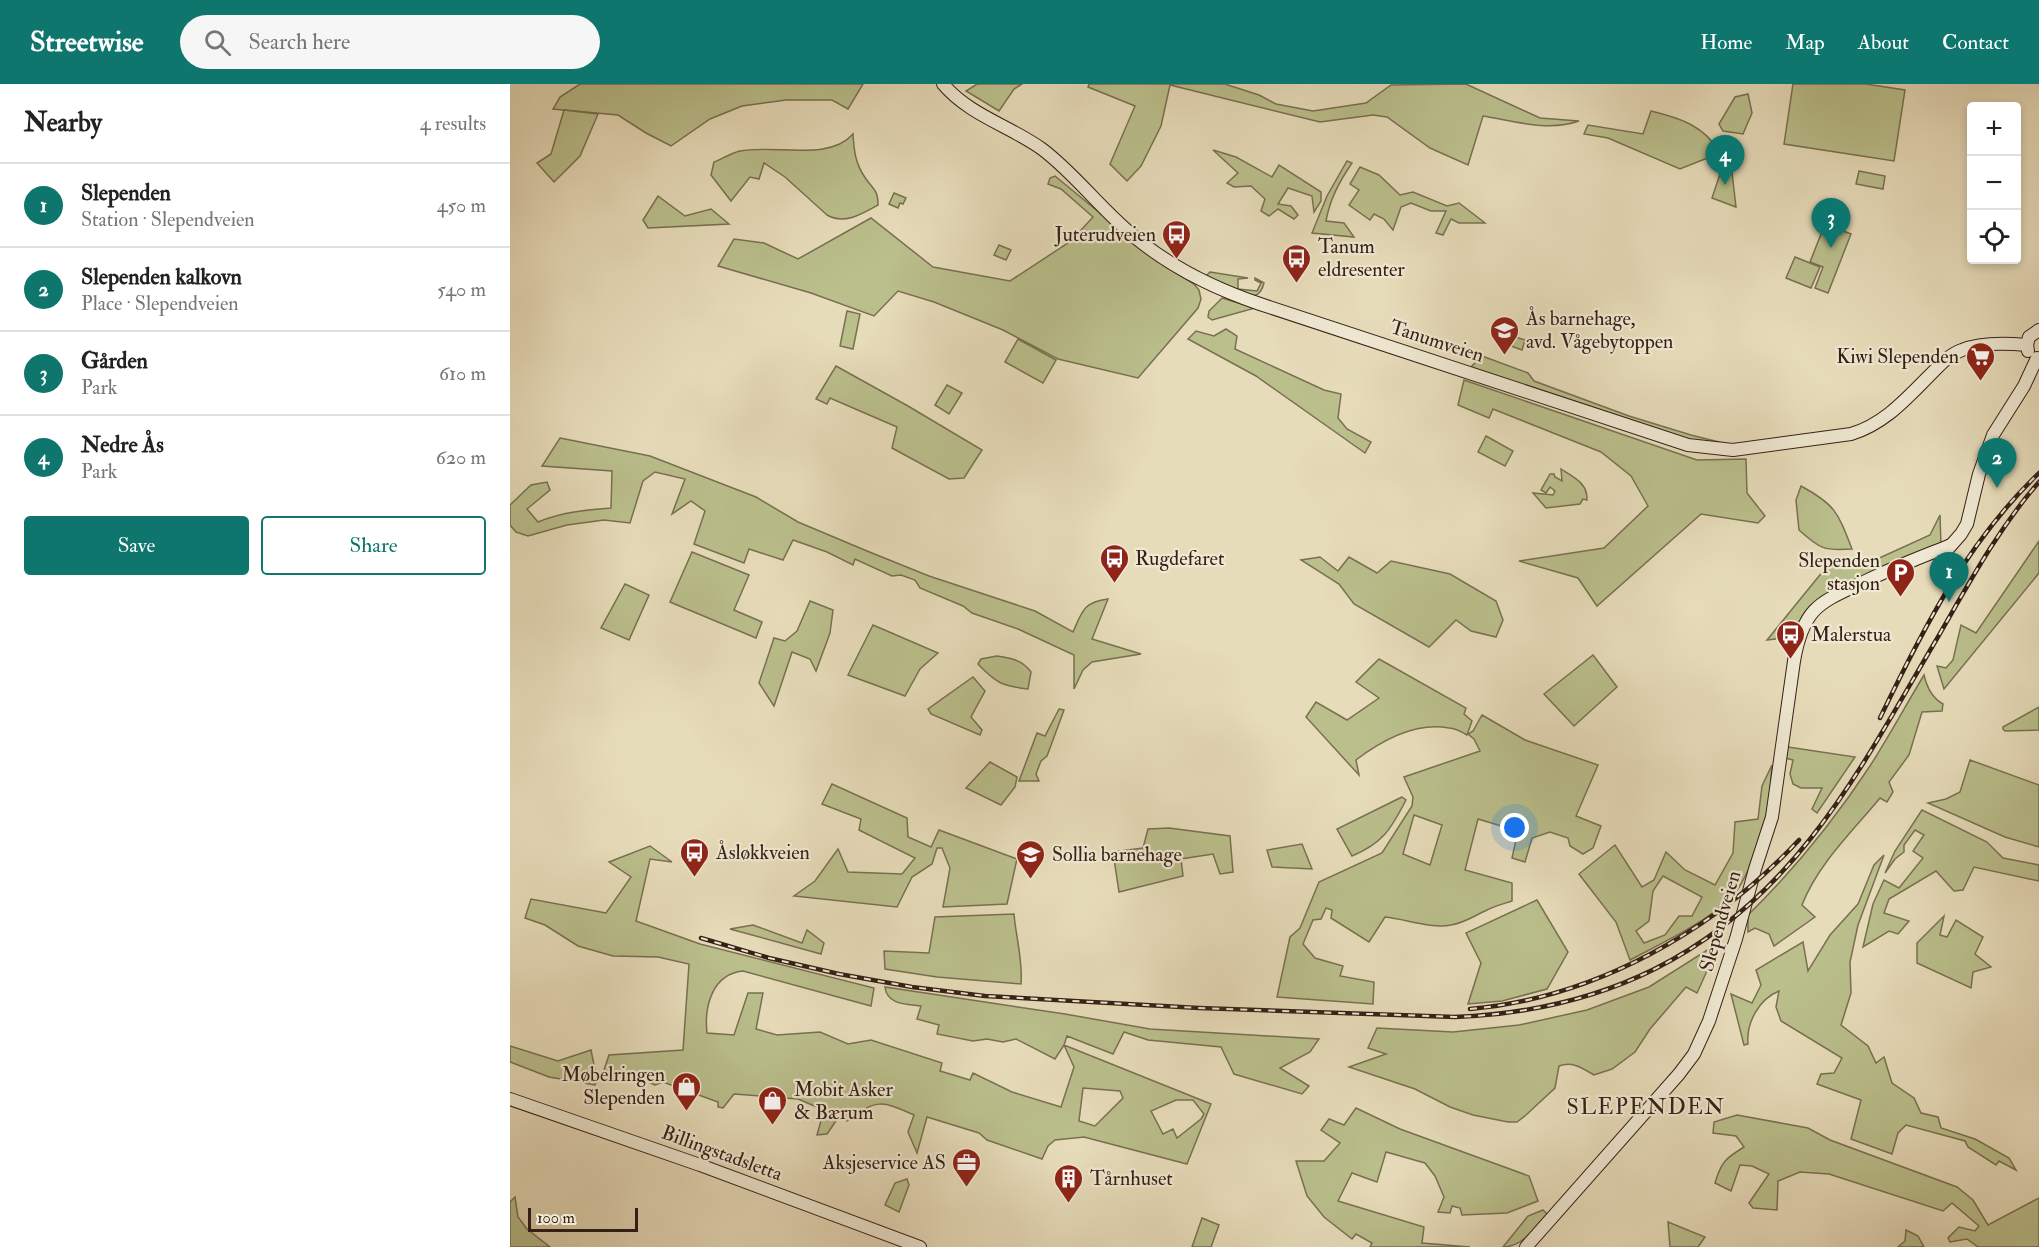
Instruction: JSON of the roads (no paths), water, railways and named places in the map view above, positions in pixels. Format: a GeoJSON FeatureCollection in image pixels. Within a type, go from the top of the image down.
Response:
{"type":"FeatureCollection","features":[{"type":"Feature","properties":{"kind":"main road","name":"Tanumveien"},"geometry":{"type":"LineString","coordinates":[[943,84],[963,103],[1044,151],[1146,247],[1214,287],[1688,445],[1711,449],[1745,449],[1851,434],[1892,413],[1942,363],[1960,350],[1978,345],[2027,345]]}},
{"type":"Feature","properties":{"kind":"main road"},"geometry":{"type":"LineString","coordinates":[[2038,358],[2030,353],[2027,345],[2031,334],[2039,330]]}},
{"type":"Feature","properties":{"kind":"main road","name":"Slependveien"},"geometry":{"type":"LineString","coordinates":[[1526,1247],[1679,1074],[1699,1045],[1734,946],[1772,817],[1796,649],[1812,614],[1824,601],[1835,594],[1870,579],[1886,577],[1926,564],[1942,555],[1951,546],[1967,524],[1979,474],[1993,435],[2024,386],[2038,358]]}},
{"type":"Feature","properties":{"kind":"main road","name":"Billingstadsletta"},"geometry":{"type":"LineString","coordinates":[[510,1101],[905,1247]]}},
{"type":"Feature","properties":{"kind":"main road","name":"Billingstadsletta"},"geometry":{"type":"LineString","coordinates":[[510,1101],[700,1166],[920,1247]]}},
{"type":"Feature","properties":{"kind":"railway"},"geometry":{"type":"LineString","coordinates":[[1880,718],[1930,620],[1968,557],[2013,500],[2039,473]]}},
{"type":"Feature","properties":{"kind":"railway"},"geometry":{"type":"LineString","coordinates":[[701,938],[769,958],[839,974],[912,987],[985,996],[1199,1008],[1455,1017],[1509,1012],[1561,1003],[1609,989],[1654,969],[1697,944],[1738,914],[1775,879],[1811,838],[1829,815],[1876,742],[1996,539],[2039,482]]}},
{"type":"Feature","properties":{"kind":"railway"},"geometry":{"type":"LineString","coordinates":[[1470,1009],[1517,1002],[1562,991],[1607,975],[1650,954],[1691,931],[1729,903],[1766,873],[1799,840]]}},
{"type":"Feature","properties":{"kind":"place","name":"Nedre Ås"},"geometry":{"type":"Point","coordinates":[1725,185]}},
{"type":"Feature","properties":{"kind":"place","name":"Gården"},"geometry":{"type":"Point","coordinates":[1831,248]}},
{"type":"Feature","properties":{"kind":"place","name":"Juterudveien"},"geometry":{"type":"Point","coordinates":[1177,260]}},
{"type":"Feature","properties":{"kind":"place","name":"Tanum eldresenter"},"geometry":{"type":"Point","coordinates":[1297,284]}},
{"type":"Feature","properties":{"kind":"place","name":"Ås barnehage, avd. Vågebytoppen"},"geometry":{"type":"Point","coordinates":[1505,356]}},
{"type":"Feature","properties":{"kind":"place","name":"Kiwi Slependen"},"geometry":{"type":"Point","coordinates":[1980,382]}},
{"type":"Feature","properties":{"kind":"place","name":"Slependen kalkovn"},"geometry":{"type":"Point","coordinates":[1997,488]}},
{"type":"Feature","properties":{"kind":"place","name":"Rugdefaret"},"geometry":{"type":"Point","coordinates":[1114,584]}},
{"type":"Feature","properties":{"kind":"place","name":"Slependen stasjon"},"geometry":{"type":"Point","coordinates":[1901,598]}},
{"type":"Feature","properties":{"kind":"place","name":"Slependen"},"geometry":{"type":"Point","coordinates":[1949,602]}},
{"type":"Feature","properties":{"kind":"place","name":"Malerstua"},"geometry":{"type":"Point","coordinates":[1790,660]}},
{"type":"Feature","properties":{"kind":"place","name":"Åsløkkveien"},"geometry":{"type":"Point","coordinates":[695,878]}},
{"type":"Feature","properties":{"kind":"place","name":"Sollia barnehage"},"geometry":{"type":"Point","coordinates":[1031,880]}},
{"type":"Feature","properties":{"kind":"place","name":"Møbelringen Slependen"},"geometry":{"type":"Point","coordinates":[686,1112]}},
{"type":"Feature","properties":{"kind":"place","name":"Mobit Asker & Bærum"},"geometry":{"type":"Point","coordinates":[773,1126]}},
{"type":"Feature","properties":{"kind":"place","name":"Aksjeservice AS"},"geometry":{"type":"Point","coordinates":[967,1188]}},
{"type":"Feature","properties":{"kind":"place","name":"Tårnhuset"},"geometry":{"type":"Point","coordinates":[1069,1204]}},
{"type":"Feature","properties":{"kind":"district","name":"SLEPENDEN"},"geometry":{"type":"Point","coordinates":[1646,1107]}}]}
